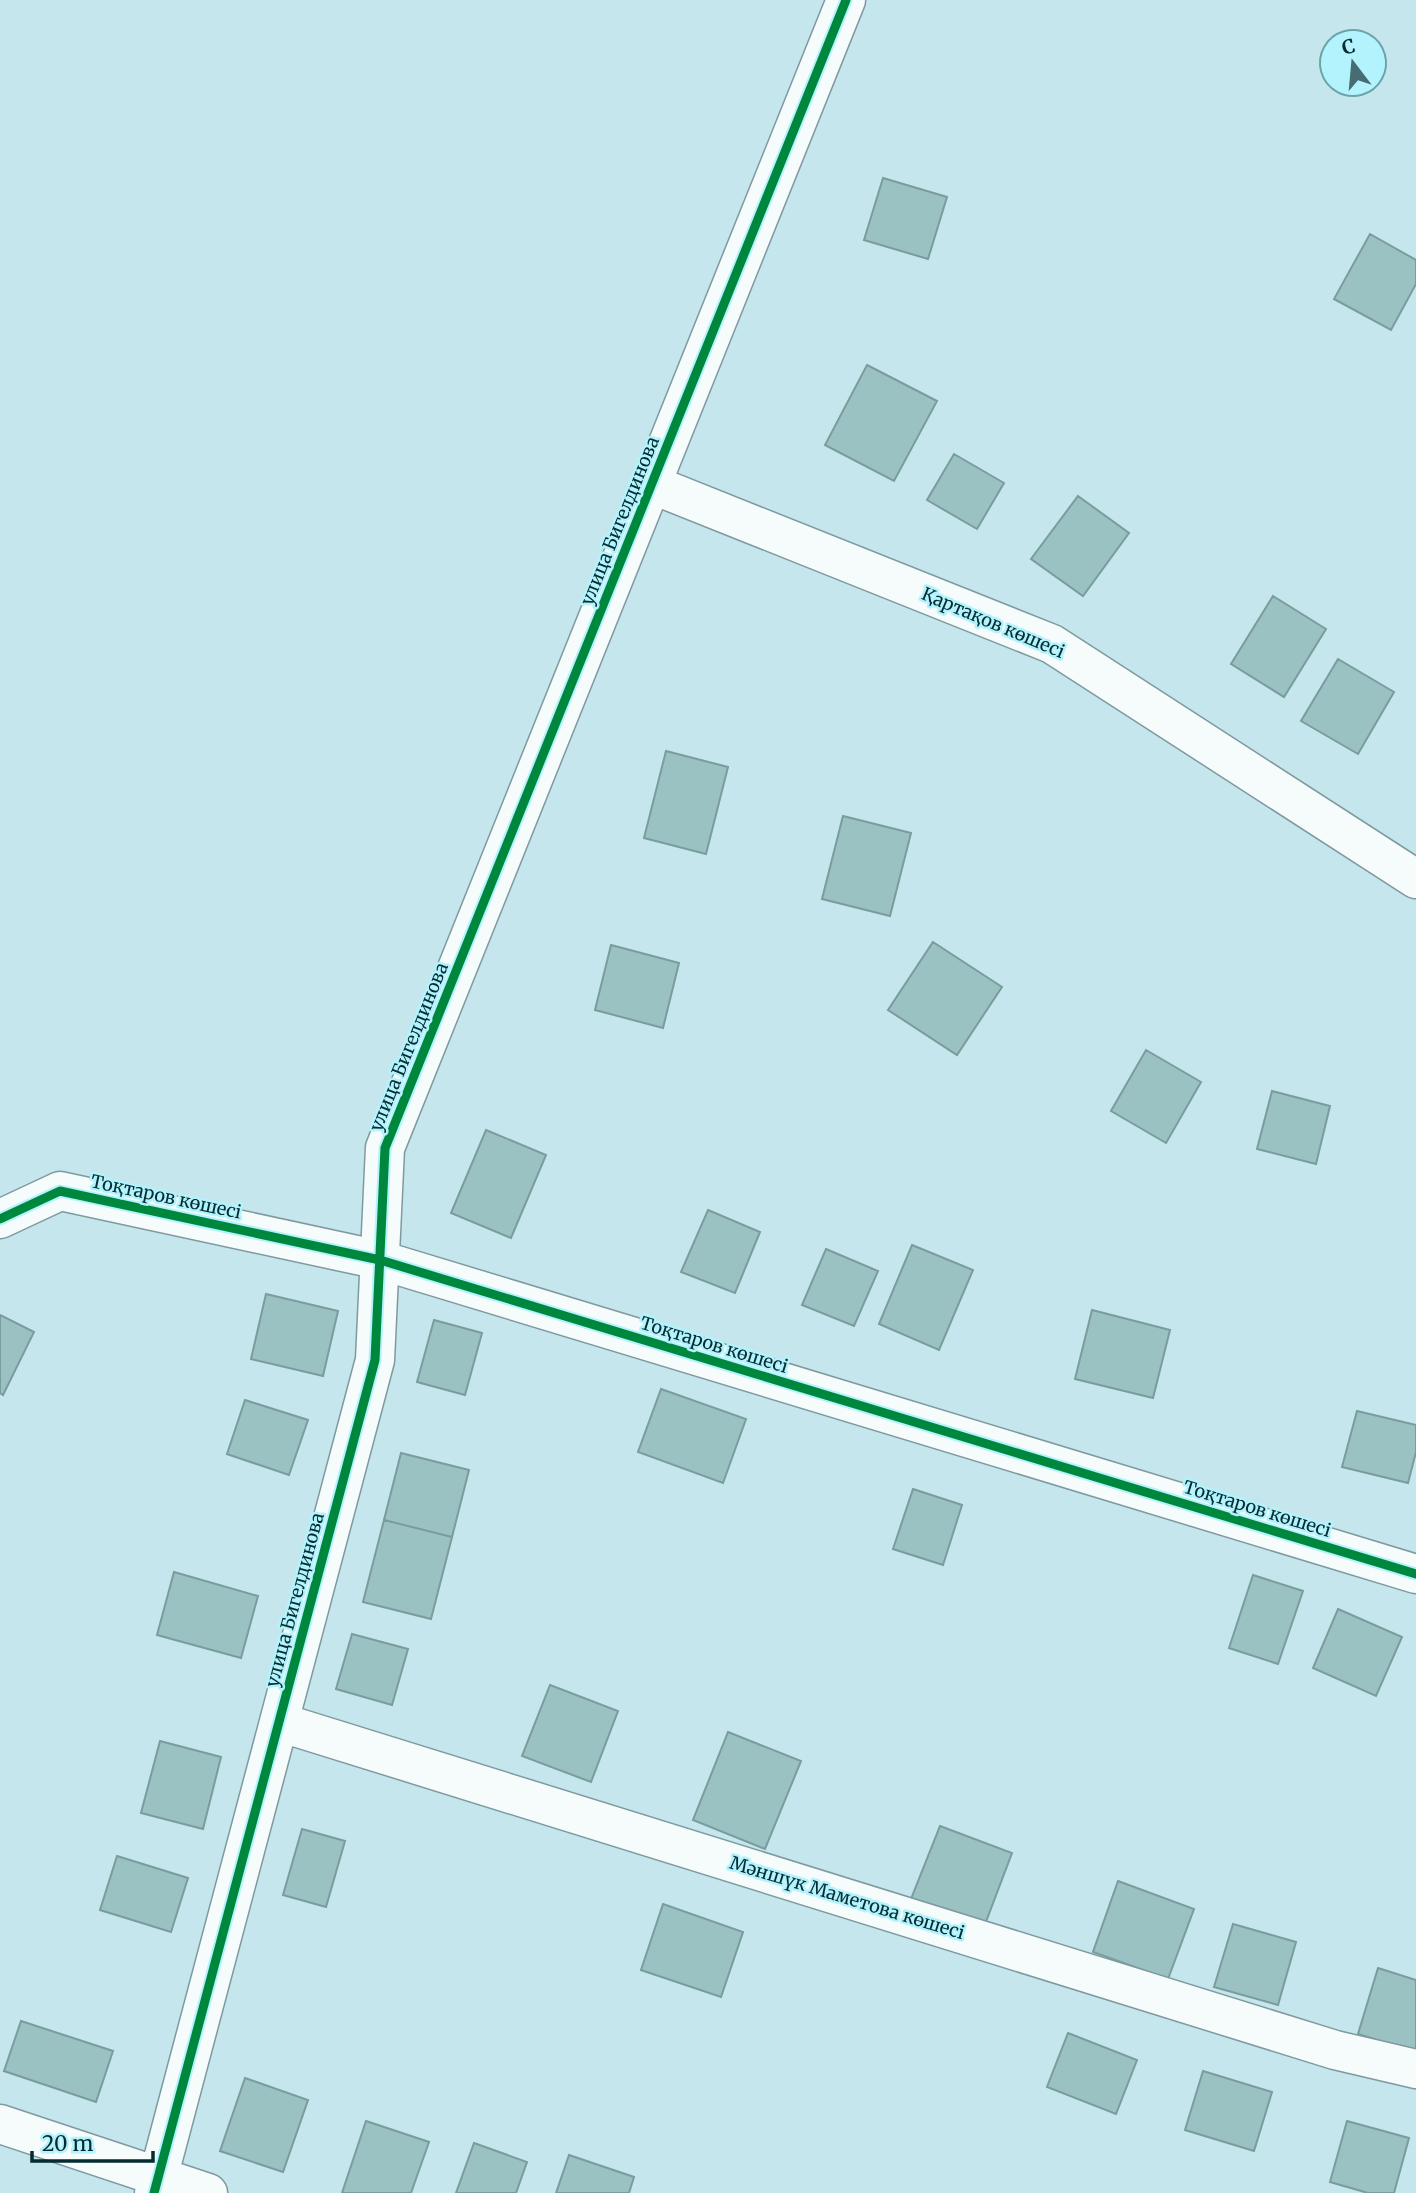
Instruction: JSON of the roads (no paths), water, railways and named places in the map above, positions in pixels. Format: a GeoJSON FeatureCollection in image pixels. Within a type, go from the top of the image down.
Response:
{"type":"FeatureCollection","features":[{"type":"Feature","properties":{"kind":"street","name":"улица Бигелдинова"},"geometry":{"type":"LineString","coordinates":[[156,2185],[375,1360],[385,1148],[846,0]]}},
{"type":"Feature","properties":{"kind":"street","name":"Қартақов көшесі"},"geometry":{"type":"LineString","coordinates":[[651,484],[1052,644],[1416,879]]}},
{"type":"Feature","properties":{"kind":"street","name":"Тоқтаров көшесі"},"geometry":{"type":"LineString","coordinates":[[0,1219],[60,1191],[380,1260],[1416,1574]]}},
{"type":"Feature","properties":{"kind":"street","name":"Мәншүк Маметова көшесі"},"geometry":{"type":"LineString","coordinates":[[279,1722],[1335,2050],[1416,2069]]}},
{"type":"Feature","properties":{"kind":"street"},"geometry":{"type":"LineString","coordinates":[[0,2124],[156,2185],[208,2193]]}}]}
